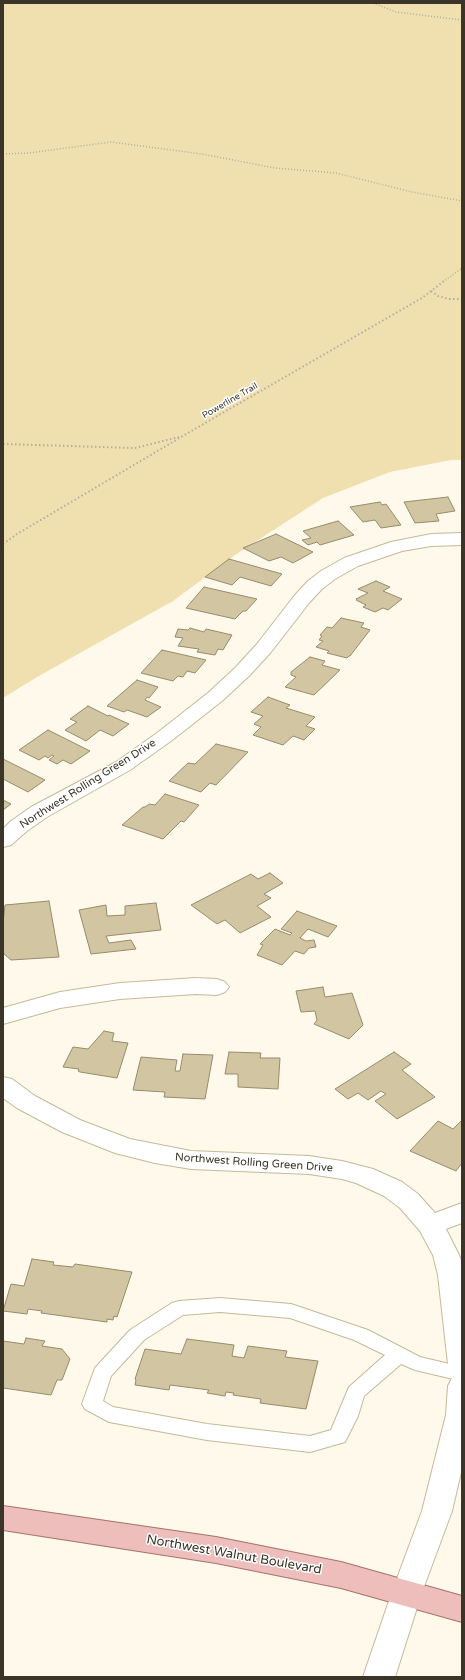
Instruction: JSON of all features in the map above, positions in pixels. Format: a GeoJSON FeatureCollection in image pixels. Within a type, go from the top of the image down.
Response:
{"type":"FeatureCollection","features":[{"type":"Feature","properties":{"kind":"main road","name":"Northwest Walnut Boulevard"},"geometry":{"type":"LineString","coordinates":[[3,1518],[216,1550],[342,1575],[407,1592],[462,1609]]}},
{"type":"Feature","properties":{"kind":"street","name":"Northwest Rolling Green Drive"},"geometry":{"type":"LineString","coordinates":[[3,840],[19,826],[39,812],[123,766],[164,737],[215,697],[260,653],[302,599],[315,585],[328,575],[351,562],[398,546],[431,540],[462,539]]}},
{"type":"Feature","properties":{"kind":"street"},"geometry":{"type":"LineString","coordinates":[[3,1016],[60,1000],[120,991],[196,986],[218,987]]}},
{"type":"Feature","properties":{"kind":"street","name":"Northwest Rolling Green Drive"},"geometry":{"type":"LineString","coordinates":[[3,1085],[26,1102],[71,1126],[124,1147],[191,1160],[309,1165],[342,1170],[364,1176],[393,1189],[409,1202],[430,1225],[446,1255],[452,1275],[462,1364]]}},
{"type":"Feature","properties":{"kind":"street"},"geometry":{"type":"LineString","coordinates":[[430,1225],[462,1213]]}},
{"type":"Feature","properties":{"kind":"street"},"geometry":{"type":"LineString","coordinates":[[379,1677],[407,1592],[437,1511],[460,1414],[462,1386]]}},
{"type":"Feature","properties":{"kind":"lane"},"geometry":{"type":"LineString","coordinates":[[399,1354],[356,1392],[348,1416],[338,1436],[310,1444],[207,1432],[109,1414],[92,1404],[102,1373],[107,1367],[137,1335],[179,1308],[220,1305],[291,1311],[361,1335],[399,1354],[415,1363],[462,1374]]}},
{"type":"Feature","properties":{"kind":"path"},"geometry":{"type":"LineString","coordinates":[[373,3],[396,12],[462,20]]}},
{"type":"Feature","properties":{"kind":"path"},"geometry":{"type":"LineString","coordinates":[[3,154],[29,153],[111,142],[202,154],[275,168],[336,172],[412,192],[462,201]]}},
{"type":"Feature","properties":{"kind":"path","name":"Powerline Trail"},"geometry":{"type":"LineString","coordinates":[[3,544],[17,534],[188,433],[422,298],[462,268]]}},
{"type":"Feature","properties":{"kind":"path"},"geometry":{"type":"LineString","coordinates":[[431,291],[438,296],[449,299],[462,299]]}},
{"type":"Feature","properties":{"kind":"path"},"geometry":{"type":"LineString","coordinates":[[3,444],[135,448],[170,440],[188,433]]}},
{"type":"Feature","properties":{"kind":"shaded area"},"geometry":{"type":"Polygon","coordinates":[[[3,3],[462,3],[462,460],[451,460],[390,472],[323,498],[238,553],[173,601],[37,677],[3,698],[3,3]]]}},
{"type":"Feature","properties":{"kind":"building"},"geometry":{"type":"Polygon","coordinates":[[[448,497],[455,511],[436,514],[439,521],[415,523],[404,502],[448,497]]]}},
{"type":"Feature","properties":{"kind":"building"},"geometry":{"type":"Polygon","coordinates":[[[380,502],[382,505],[386,504],[401,525],[381,528],[375,520],[363,522],[350,507],[380,502]]]}},
{"type":"Feature","properties":{"kind":"building"},"geometry":{"type":"Polygon","coordinates":[[[338,521],[354,535],[320,545],[317,542],[308,545],[302,540],[311,538],[303,531],[338,521]]]}},
{"type":"Feature","properties":{"kind":"building"},"geometry":{"type":"Polygon","coordinates":[[[276,534],[313,552],[293,563],[281,557],[269,561],[243,548],[276,534]]]}},
{"type":"Feature","properties":{"kind":"building"},"geometry":{"type":"Polygon","coordinates":[[[229,559],[282,574],[271,586],[240,577],[232,585],[205,577],[229,559]]]}},
{"type":"Feature","properties":{"kind":"building"},"geometry":{"type":"Polygon","coordinates":[[[376,581],[390,587],[383,591],[402,599],[388,610],[383,608],[375,612],[363,607],[366,605],[356,599],[368,593],[358,589],[376,581]]]}},
{"type":"Feature","properties":{"kind":"building"},"geometry":{"type":"Polygon","coordinates":[[[204,587],[257,599],[246,611],[243,611],[235,619],[186,608],[204,587]]]}},
{"type":"Feature","properties":{"kind":"building"},"geometry":{"type":"Polygon","coordinates":[[[341,618],[364,623],[361,627],[370,630],[347,658],[327,653],[329,651],[316,647],[323,641],[319,640],[322,636],[320,635],[327,627],[332,628],[341,618]]]}},
{"type":"Feature","properties":{"kind":"building"},"geometry":{"type":"Polygon","coordinates":[[[190,628],[204,632],[206,629],[232,635],[223,650],[218,649],[215,655],[197,652],[199,649],[178,646],[183,638],[175,637],[178,629],[188,630],[190,628]]]}},
{"type":"Feature","properties":{"kind":"building"},"geometry":{"type":"Polygon","coordinates":[[[162,650],[206,660],[195,673],[187,671],[183,677],[178,676],[173,681],[141,673],[162,650]]]}},
{"type":"Feature","properties":{"kind":"building"},"geometry":{"type":"Polygon","coordinates":[[[310,657],[325,661],[322,665],[340,670],[314,695],[285,687],[296,677],[291,675],[291,672],[310,657]]]}},
{"type":"Feature","properties":{"kind":"building"},"geometry":{"type":"Polygon","coordinates":[[[137,680],[158,687],[149,698],[147,697],[145,700],[161,707],[147,717],[127,710],[124,712],[107,706],[137,680]]]}},
{"type":"Feature","properties":{"kind":"building"},"geometry":{"type":"Polygon","coordinates":[[[268,697],[290,705],[286,708],[315,717],[306,726],[315,729],[304,740],[293,736],[283,745],[253,735],[261,727],[254,724],[263,716],[251,712],[268,697]]]}},
{"type":"Feature","properties":{"kind":"building"},"geometry":{"type":"Polygon","coordinates":[[[88,706],[129,724],[113,736],[100,730],[86,741],[65,730],[77,722],[70,719],[88,706]]]}},
{"type":"Feature","properties":{"kind":"building"},"geometry":{"type":"Polygon","coordinates":[[[48,730],[90,751],[71,764],[63,760],[57,764],[49,760],[54,756],[52,755],[48,758],[45,756],[39,760],[19,750],[48,730]]]}},
{"type":"Feature","properties":{"kind":"building"},"geometry":{"type":"Polygon","coordinates":[[[216,744],[248,752],[216,785],[210,783],[201,792],[169,781],[188,763],[195,764],[216,744]]]}},
{"type":"Feature","properties":{"kind":"building"},"geometry":{"type":"Polygon","coordinates":[[[3,759],[45,780],[28,792],[3,779],[3,759]]]}},
{"type":"Feature","properties":{"kind":"building"},"geometry":{"type":"Polygon","coordinates":[[[165,794],[199,805],[184,822],[181,821],[163,839],[122,825],[143,807],[149,804],[155,805],[165,794]]]}},
{"type":"Feature","properties":{"kind":"building"},"geometry":{"type":"Polygon","coordinates":[[[3,800],[11,804],[3,810],[3,800]]]}},
{"type":"Feature","properties":{"kind":"building"},"geometry":{"type":"Polygon","coordinates":[[[270,873],[283,883],[264,894],[271,898],[257,906],[271,917],[240,933],[225,920],[217,924],[191,905],[251,874],[258,879],[270,873]]]}},
{"type":"Feature","properties":{"kind":"building"},"geometry":{"type":"Polygon","coordinates":[[[49,901],[59,957],[11,960],[3,953],[3,924],[5,905],[49,901]]]}},
{"type":"Feature","properties":{"kind":"building"},"geometry":{"type":"Polygon","coordinates":[[[156,903],[161,930],[106,936],[109,943],[131,940],[136,949],[91,954],[79,910],[106,905],[107,916],[125,915],[125,906],[156,903]]]}},
{"type":"Feature","properties":{"kind":"building"},"geometry":{"type":"Polygon","coordinates":[[[297,911],[337,926],[328,937],[308,929],[300,938],[306,941],[314,940],[316,947],[309,948],[304,954],[295,951],[282,965],[257,955],[263,945],[260,944],[275,929],[290,935],[292,933],[281,929],[297,911]]]}},
{"type":"Feature","properties":{"kind":"building"},"geometry":{"type":"Polygon","coordinates":[[[323,987],[325,997],[352,993],[363,1025],[349,1039],[314,1024],[317,1020],[315,1011],[301,1012],[296,991],[323,987]]]}},
{"type":"Feature","properties":{"kind":"building"},"geometry":{"type":"Polygon","coordinates":[[[104,1031],[114,1033],[112,1041],[128,1043],[117,1078],[80,1072],[78,1071],[79,1069],[63,1067],[73,1047],[88,1049],[104,1031]]]}},
{"type":"Feature","properties":{"kind":"building"},"geometry":{"type":"Polygon","coordinates":[[[229,1052],[261,1053],[260,1058],[280,1058],[278,1089],[238,1087],[238,1074],[225,1074],[229,1052]]]}},
{"type":"Feature","properties":{"kind":"building"},"geometry":{"type":"Polygon","coordinates":[[[394,1052],[411,1064],[402,1070],[435,1097],[397,1119],[375,1101],[386,1094],[381,1091],[368,1100],[358,1093],[348,1099],[335,1089],[394,1052]]]}},
{"type":"Feature","properties":{"kind":"building"},"geometry":{"type":"Polygon","coordinates":[[[183,1054],[213,1055],[205,1099],[164,1097],[165,1092],[133,1090],[141,1057],[177,1060],[175,1071],[180,1071],[183,1054]]]}},
{"type":"Feature","properties":{"kind":"building"},"geometry":{"type":"Polygon","coordinates":[[[462,1120],[462,1163],[456,1171],[410,1151],[438,1121],[453,1129],[462,1120]]]}},
{"type":"Feature","properties":{"kind":"building"},"geometry":{"type":"Polygon","coordinates":[[[32,1259],[54,1262],[53,1265],[73,1267],[75,1264],[132,1272],[117,1317],[114,1316],[113,1320],[107,1319],[107,1322],[41,1313],[42,1311],[28,1309],[27,1314],[3,1311],[11,1284],[24,1286],[32,1259]]]}},
{"type":"Feature","properties":{"kind":"building"},"geometry":{"type":"Polygon","coordinates":[[[26,1338],[45,1341],[42,1346],[62,1349],[70,1359],[62,1380],[57,1380],[51,1395],[3,1388],[3,1341],[24,1344],[26,1338]]]}},
{"type":"Feature","properties":{"kind":"building"},"geometry":{"type":"Polygon","coordinates":[[[187,1339],[234,1345],[232,1356],[244,1358],[248,1346],[287,1351],[285,1357],[318,1361],[306,1409],[260,1403],[261,1399],[233,1395],[234,1393],[226,1392],[225,1396],[207,1393],[209,1390],[170,1385],[169,1390],[135,1385],[135,1379],[145,1349],[181,1354],[187,1339]]]}}]}
